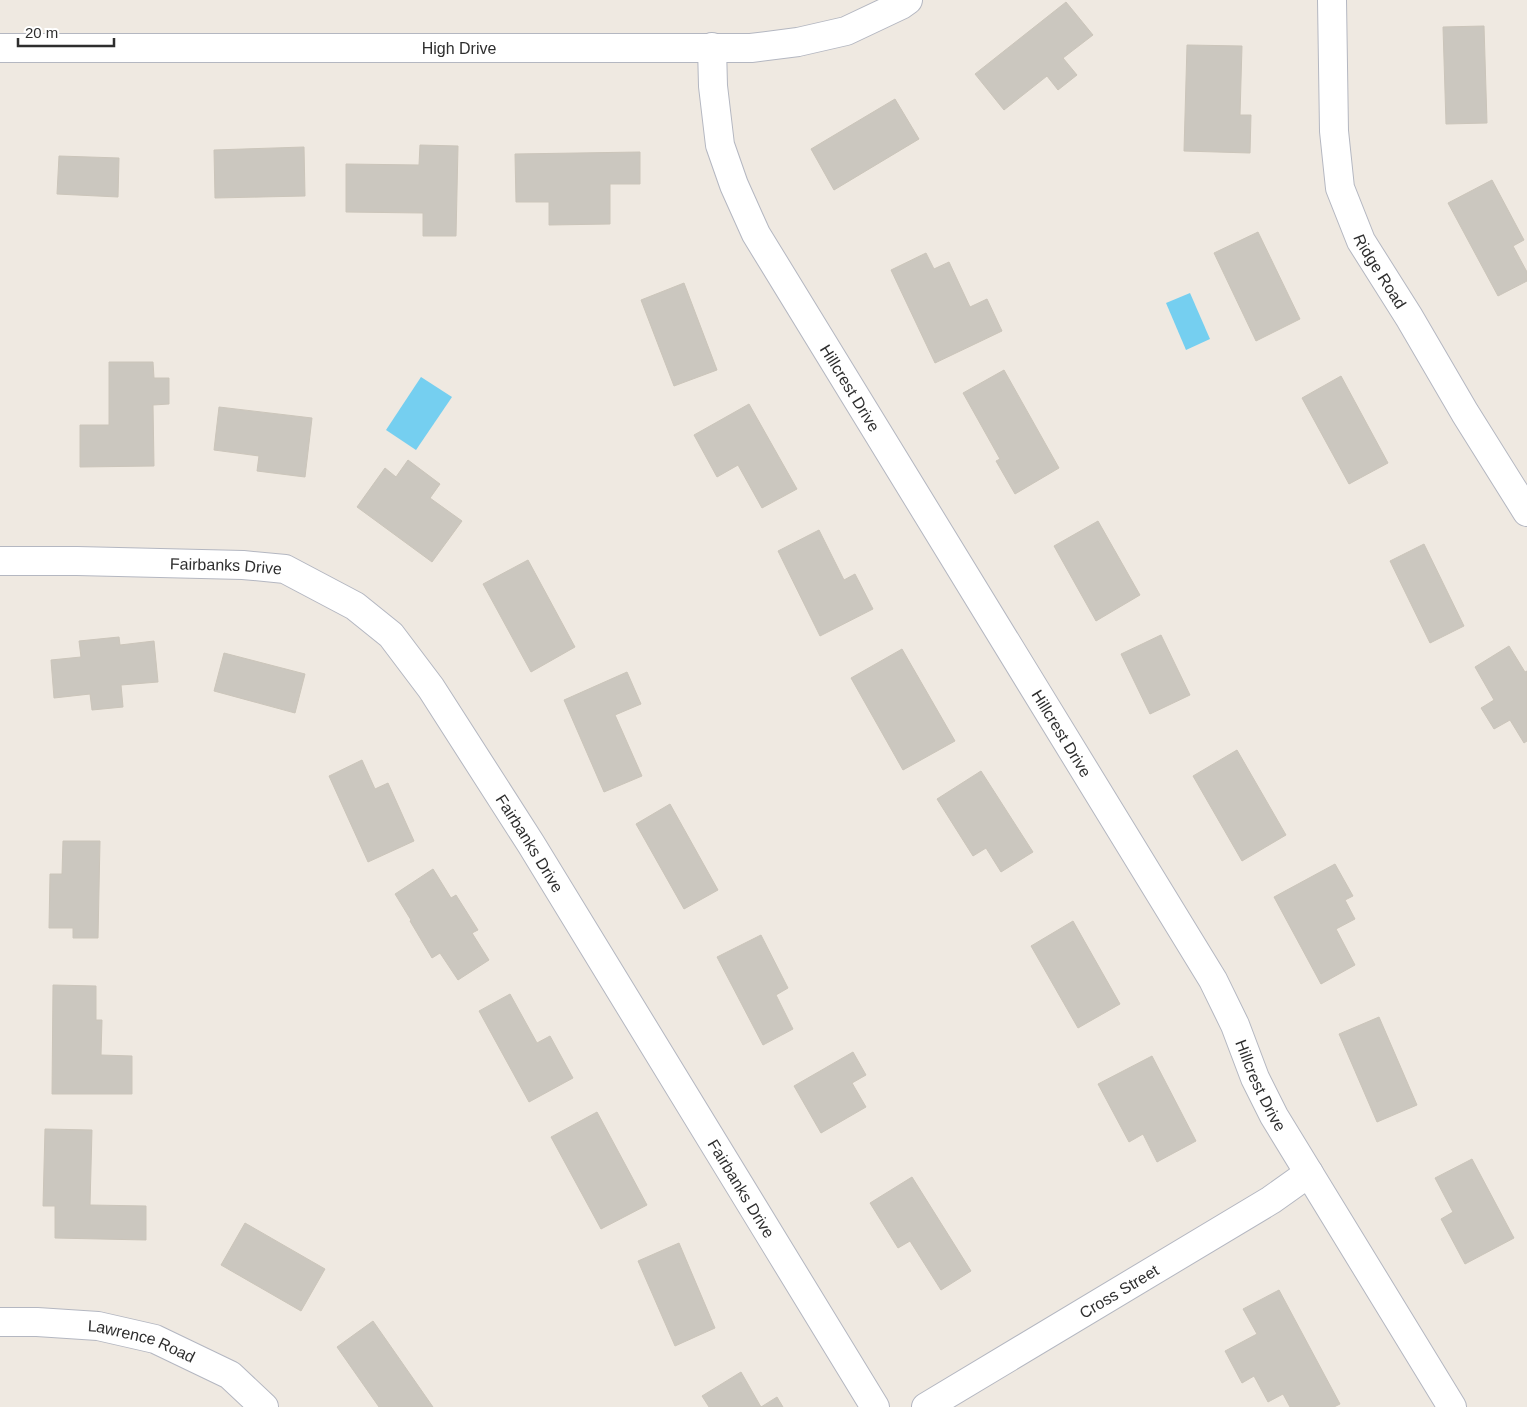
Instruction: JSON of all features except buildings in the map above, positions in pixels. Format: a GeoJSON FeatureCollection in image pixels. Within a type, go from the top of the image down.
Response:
{"type":"FeatureCollection","features":[{"type":"Feature","properties":{"kind":"street","name":"High Drive"},"geometry":{"type":"LineString","coordinates":[[0,48],[750,48],[798,42],[846,31],[908,0]]}},
{"type":"Feature","properties":{"kind":"street","name":"Ridge Road"},"geometry":{"type":"LineString","coordinates":[[1332,0],[1334,131],[1340,188],[1360,241],[1409,317],[1465,413],[1527,512]]}},
{"type":"Feature","properties":{"kind":"street","name":"Hillcrest Drive"},"geometry":{"type":"LineString","coordinates":[[712,47],[713,86],[720,145],[734,185],[756,234],[1213,980],[1235,1025],[1254,1078],[1274,1116],[1452,1407]]}},
{"type":"Feature","properties":{"kind":"street","name":"Fairbanks Drive"},"geometry":{"type":"LineString","coordinates":[[0,562],[77,561],[243,565],[286,569],[355,606],[392,635],[431,688],[530,844],[875,1407]]}},
{"type":"Feature","properties":{"kind":"street","name":"Cross Street"},"geometry":{"type":"LineString","coordinates":[[926,1407],[1271,1200],[1309,1174]]}},
{"type":"Feature","properties":{"kind":"street","name":"Lawrence Road"},"geometry":{"type":"LineString","coordinates":[[0,1322],[37,1322],[98,1326],[156,1339],[230,1375],[264,1407]]}},
{"type":"Feature","properties":{"kind":"water"},"geometry":{"type":"Polygon","coordinates":[[[1190,293],[1210,339],[1186,350],[1166,303],[1190,293]]]}},
{"type":"Feature","properties":{"kind":"water"},"geometry":{"type":"Polygon","coordinates":[[[421,377],[452,397],[416,450],[386,430],[421,377]]]}}]}
